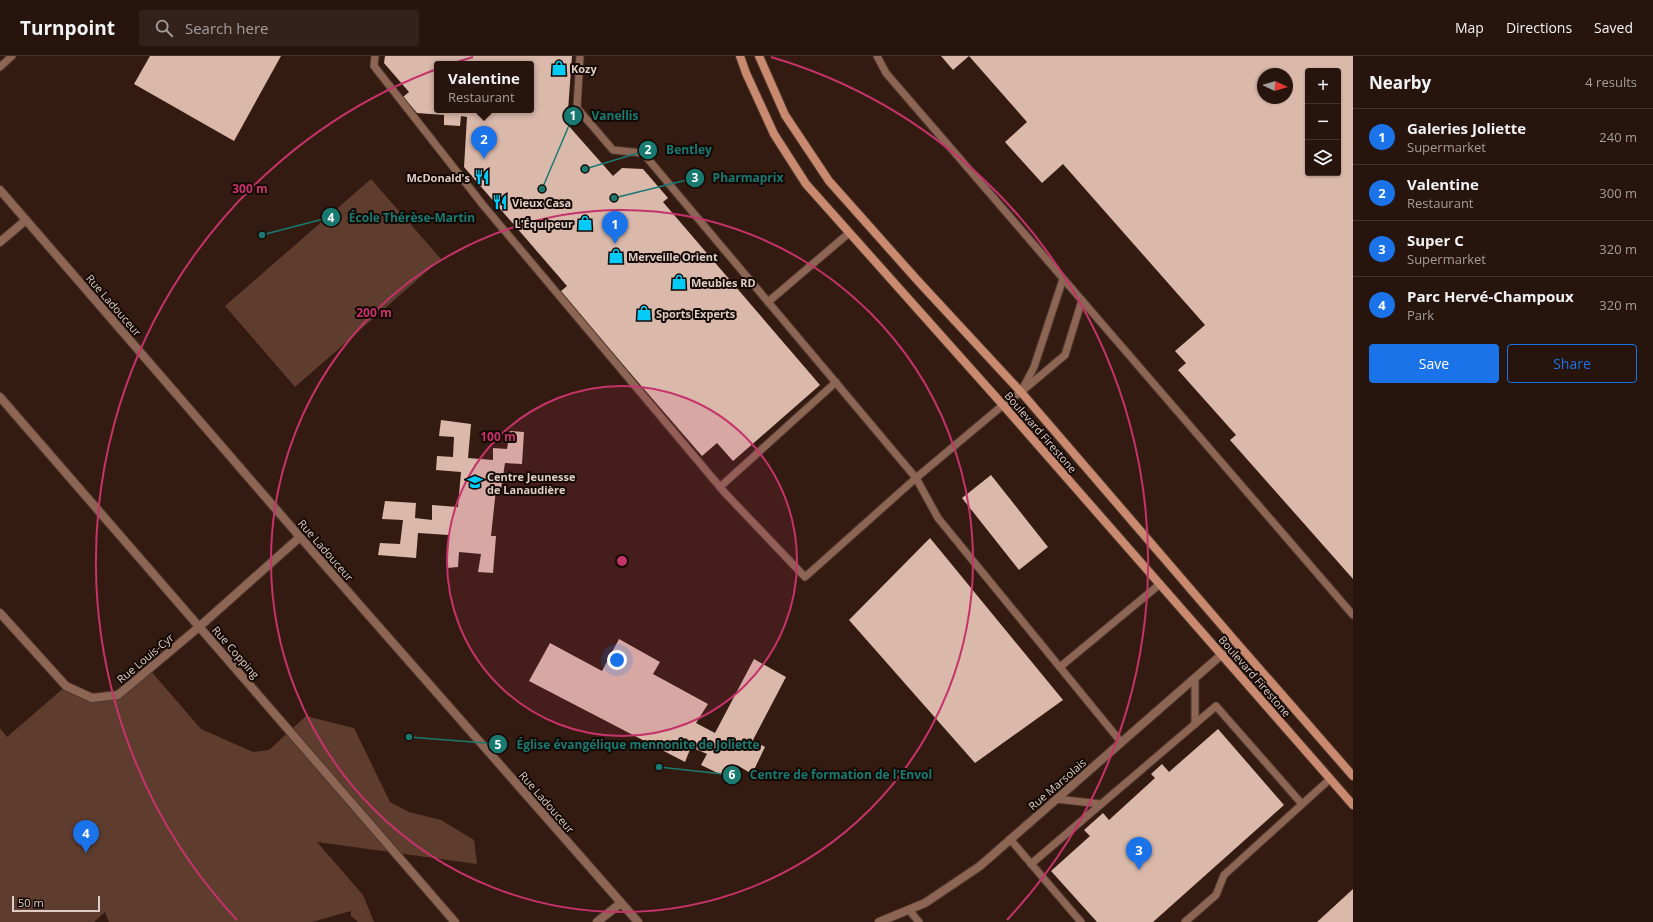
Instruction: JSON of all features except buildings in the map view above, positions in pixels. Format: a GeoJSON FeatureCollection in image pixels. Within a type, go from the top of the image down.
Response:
{"type":"FeatureCollection","features":[{"type":"Feature","properties":{"kind":"main road","name":"Boulevard Firestone"},"geometry":{"type":"LineString","coordinates":[[740,56],[752,88],[774,134],[806,184],[1003,405],[1353,805]]}},
{"type":"Feature","properties":{"kind":"main road","name":"Boulevard Firestone"},"geometry":{"type":"LineString","coordinates":[[759,56],[785,115],[829,181],[918,281],[1021,392],[1353,776]]}},
{"type":"Feature","properties":{"kind":"street","name":"Rue Ladouceur"},"geometry":{"type":"LineString","coordinates":[[0,190],[300,537],[638,922]]}},
{"type":"Feature","properties":{"kind":"street"},"geometry":{"type":"LineString","coordinates":[[0,242],[26,220]]}},
{"type":"Feature","properties":{"kind":"street","name":"Rue Copping"},"geometry":{"type":"LineString","coordinates":[[0,397],[455,922]]}},
{"type":"Feature","properties":{"kind":"street","name":"Rue Louis-Cyr"},"geometry":{"type":"LineString","coordinates":[[0,613],[66,686],[92,698],[118,695],[200,627],[300,537]]}},
{"type":"Feature","properties":{"kind":"street","name":"Rue Marsolais"},"geometry":{"type":"LineString","coordinates":[[879,922],[925,904],[974,870],[1195,680],[1236,642]]}},
{"type":"Feature","properties":{"kind":"street"},"geometry":{"type":"LineString","coordinates":[[597,922],[621,903]]}},
{"type":"Feature","properties":{"kind":"lane"},"geometry":{"type":"LineString","coordinates":[[0,67],[12,56]]}},
{"type":"Feature","properties":{"kind":"lane"},"geometry":{"type":"LineString","coordinates":[[375,56],[374,66],[483,205],[720,487],[806,577],[916,478],[1065,355],[1082,300]]}},
{"type":"Feature","properties":{"kind":"lane"},"geometry":{"type":"LineString","coordinates":[[580,56],[577,108],[612,150],[643,153],[916,478],[938,518],[1122,742]]}},
{"type":"Feature","properties":{"kind":"lane"},"geometry":{"type":"LineString","coordinates":[[877,56],[886,73],[1353,615]]}},
{"type":"Feature","properties":{"kind":"lane"},"geometry":{"type":"LineString","coordinates":[[768,302],[849,233]]}},
{"type":"Feature","properties":{"kind":"lane"},"geometry":{"type":"LineString","coordinates":[[1021,392],[1034,367],[1063,279]]}},
{"type":"Feature","properties":{"kind":"lane"},"geometry":{"type":"LineString","coordinates":[[720,487],[836,382]]}},
{"type":"Feature","properties":{"kind":"lane"},"geometry":{"type":"LineString","coordinates":[[1060,667],[1160,584]]}},
{"type":"Feature","properties":{"kind":"lane"},"geometry":{"type":"LineString","coordinates":[[1195,680],[1196,724]]}},
{"type":"Feature","properties":{"kind":"lane"},"geometry":{"type":"LineString","coordinates":[[1031,864],[1216,706],[1302,804]]}},
{"type":"Feature","properties":{"kind":"lane"},"geometry":{"type":"LineString","coordinates":[[1185,922],[1216,895],[1224,874],[1330,779]]}},
{"type":"Feature","properties":{"kind":"lane"},"geometry":{"type":"LineString","coordinates":[[1056,799],[1101,804]]}},
{"type":"Feature","properties":{"kind":"lane"},"geometry":{"type":"LineString","coordinates":[[1010,839],[1081,922]]}},
{"type":"Feature","properties":{"kind":"lane"},"geometry":{"type":"LineString","coordinates":[[909,910],[919,922]]}},
{"type":"Feature","properties":{"kind":"shaded area"},"geometry":{"type":"Polygon","coordinates":[[[371,179],[441,259],[295,387],[225,306],[371,179]]]}},
{"type":"Feature","properties":{"kind":"shaded area"},"geometry":{"type":"Polygon","coordinates":[[[149,669],[201,729],[253,752],[269,750],[306,716],[354,728],[390,802],[409,812],[441,820],[474,840],[477,864],[317,842],[363,895],[374,922],[358,922],[351,916],[351,911],[312,922],[109,922],[105,912],[94,922],[0,922],[0,728],[7,737],[66,686],[92,698],[118,695],[149,669]]]}},
{"type":"Feature","properties":{"kind":"place","name":"Kozy"},"geometry":{"type":"Point","coordinates":[559,68]}},
{"type":"Feature","properties":{"kind":"place","name":"Valentine"},"geometry":{"type":"Point","coordinates":[484,159]}},
{"type":"Feature","properties":{"kind":"place","name":"Bentley"},"geometry":{"type":"Point","coordinates":[585,169]}},
{"type":"Feature","properties":{"kind":"place","name":"McDonald's"},"geometry":{"type":"Point","coordinates":[482,177]}},
{"type":"Feature","properties":{"kind":"place","name":"Vanellis"},"geometry":{"type":"Point","coordinates":[542,189]}},
{"type":"Feature","properties":{"kind":"place","name":"Pharmaprix"},"geometry":{"type":"Point","coordinates":[614,198]}},
{"type":"Feature","properties":{"kind":"place","name":"Vieux Casa"},"geometry":{"type":"Point","coordinates":[500,202]}},
{"type":"Feature","properties":{"kind":"place","name":"L'Équipeur"},"geometry":{"type":"Point","coordinates":[585,223]}},
{"type":"Feature","properties":{"kind":"place","name":"École Thérèse-Martin"},"geometry":{"type":"Point","coordinates":[262,235]}},
{"type":"Feature","properties":{"kind":"place","name":"Galeries Joliette"},"geometry":{"type":"Point","coordinates":[615,244]}},
{"type":"Feature","properties":{"kind":"place","name":"Merveille Orient"},"geometry":{"type":"Point","coordinates":[616,256]}},
{"type":"Feature","properties":{"kind":"place","name":"Meubles RD"},"geometry":{"type":"Point","coordinates":[679,282]}},
{"type":"Feature","properties":{"kind":"place","name":"Sports Experts"},"geometry":{"type":"Point","coordinates":[644,313]}},
{"type":"Feature","properties":{"kind":"place","name":"Centre Jeunesse de Lanaudière"},"geometry":{"type":"Point","coordinates":[475,482]}},
{"type":"Feature","properties":{"kind":"place","name":"Église évangélique mennonite de Joliette"},"geometry":{"type":"Point","coordinates":[409,737]}},
{"type":"Feature","properties":{"kind":"place","name":"Centre de formation de l'Envol"},"geometry":{"type":"Point","coordinates":[659,767]}},
{"type":"Feature","properties":{"kind":"place","name":"Parc Hervé-Champoux"},"geometry":{"type":"Point","coordinates":[86,853]}},
{"type":"Feature","properties":{"kind":"place","name":"Super C"},"geometry":{"type":"Point","coordinates":[1139,870]}}]}
